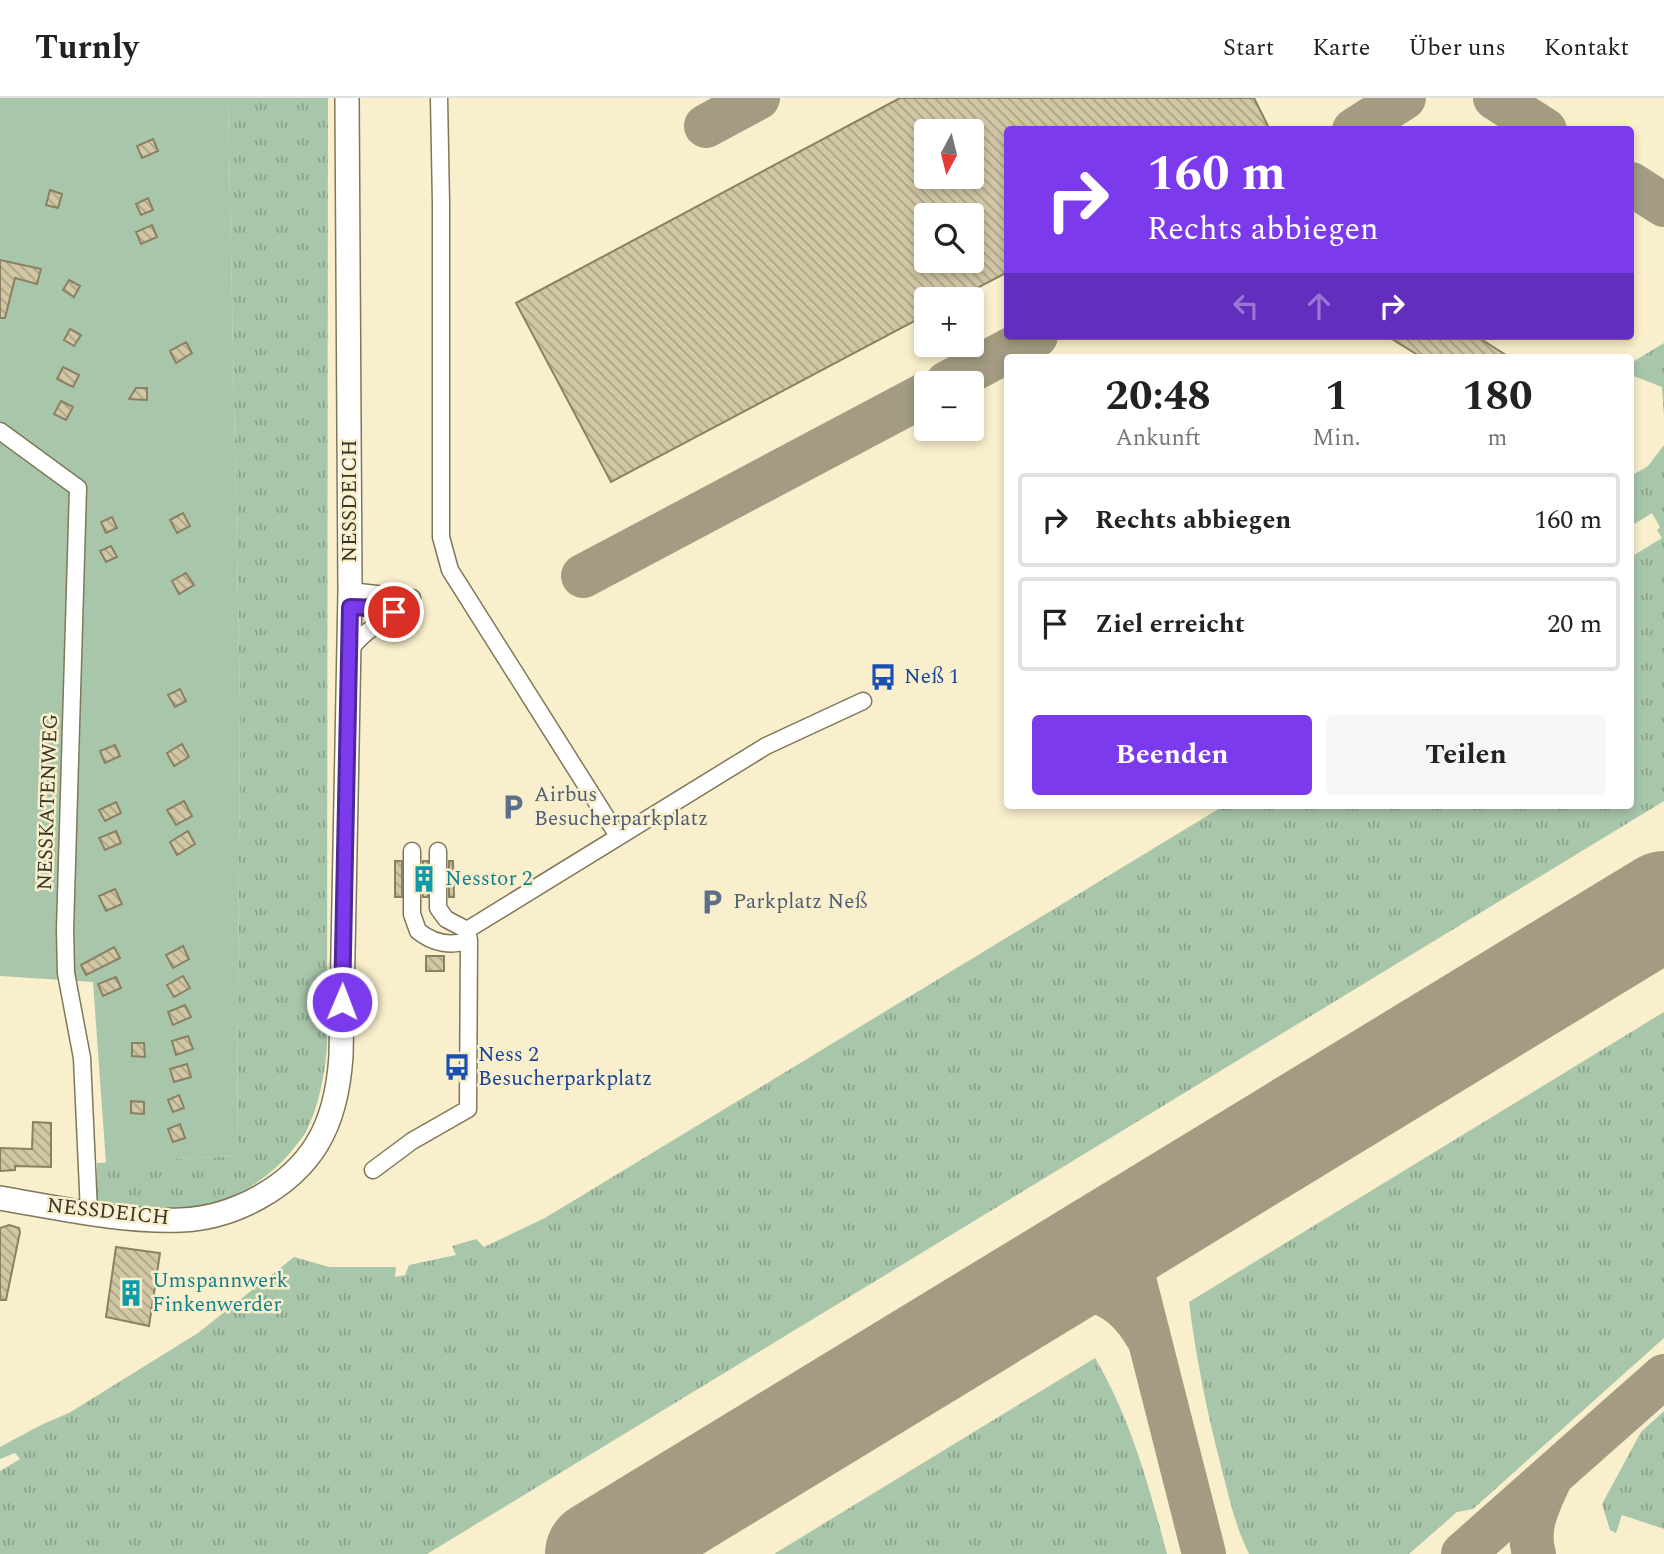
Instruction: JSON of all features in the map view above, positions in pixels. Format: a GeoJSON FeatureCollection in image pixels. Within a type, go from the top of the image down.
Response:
{"type":"FeatureCollection","features":[{"type":"Feature","properties":{"kind":"street","name":"NESSDEICH"},"geometry":{"type":"LineString","coordinates":[[0,1198],[147,1219],[183,1220],[238,1208],[278,1185],[298,1167],[318,1142],[337,1091],[341,1056],[350,599],[347,98]]}},
{"type":"Feature","properties":{"kind":"street"},"geometry":{"type":"LineString","coordinates":[[439,98],[440,521],[445,557],[450,570],[618,836]]}},
{"type":"Feature","properties":{"kind":"street","name":"NESSKATENWEG"},"geometry":{"type":"LineString","coordinates":[[0,431],[78,488],[65,930],[68,984],[82,1058],[89,1212]]}},
{"type":"Feature","properties":{"kind":"street"},"geometry":{"type":"LineString","coordinates":[[350,599],[412,598]]}},
{"type":"Feature","properties":{"kind":"street"},"geometry":{"type":"LineString","coordinates":[[349,651],[358,639],[372,628],[392,619],[407,619],[385,608],[350,599]]}},
{"type":"Feature","properties":{"kind":"street"},"geometry":{"type":"LineString","coordinates":[[412,851],[414,924],[424,936],[451,944],[618,836],[766,746],[863,701]]}},
{"type":"Feature","properties":{"kind":"street"},"geometry":{"type":"LineString","coordinates":[[438,851],[439,908],[446,919],[468,935]]}},
{"type":"Feature","properties":{"kind":"street"},"geometry":{"type":"LineString","coordinates":[[373,1170],[412,1141],[468,1109],[468,935]]}},
{"type":"Feature","properties":{"kind":"green space"},"geometry":{"type":"Polygon","coordinates":[[[0,98],[228,98],[240,703],[237,1156],[106,1163],[93,982],[0,976],[0,98]]]}},
{"type":"Feature","properties":{"kind":"green space"},"geometry":{"type":"Polygon","coordinates":[[[228,98],[328,98],[327,1048],[320,1091],[311,1122],[303,1137],[279,1164],[255,1183],[228,1198],[199,1206],[162,1208],[97,1201],[97,1163],[237,1156],[240,703],[228,98]]]}},
{"type":"Feature","properties":{"kind":"green space"},"geometry":{"type":"Polygon","coordinates":[[[1664,343],[1664,417],[1662,387],[1634,376],[1634,361],[1664,343]]]}},
{"type":"Feature","properties":{"kind":"green space"},"geometry":{"type":"Polygon","coordinates":[[[1664,445],[1664,801],[427,1554],[0,1554],[0,1471],[20,1459],[15,1453],[0,1459],[0,1447],[69,1413],[198,1333],[294,1257],[329,1267],[396,1267],[395,1277],[405,1275],[409,1265],[456,1255],[452,1246],[476,1239],[484,1247],[545,1218],[1218,809],[1634,809],[1634,555],[1662,538],[1657,530],[1660,527],[1652,513],[1634,524],[1634,474],[1648,466],[1664,445]]]}},
{"type":"Feature","properties":{"kind":"green space"},"geometry":{"type":"Polygon","coordinates":[[[1664,1012],[1664,1338],[1473,1509],[1457,1512],[1409,1554],[1249,1554],[1233,1511],[1216,1446],[1189,1302],[1664,1012]]]}},
{"type":"Feature","properties":{"kind":"green space"},"geometry":{"type":"Polygon","coordinates":[[[1095,1358],[1129,1429],[1167,1554],[774,1554],[1095,1358]]]}},
{"type":"Feature","properties":{"kind":"green space"},"geometry":{"type":"Polygon","coordinates":[[[1664,1411],[1664,1529],[1622,1515],[1616,1533],[1610,1530],[1602,1504],[1641,1432],[1664,1411]]]}},
{"type":"Feature","properties":{"kind":"building"},"geometry":{"type":"Polygon","coordinates":[[[900,98],[1254,98],[1268,126],[1004,126],[1004,274],[979,287],[914,287],[914,321],[611,482],[516,303],[900,98]]]}},
{"type":"Feature","properties":{"kind":"building"},"geometry":{"type":"Polygon","coordinates":[[[153,139],[158,151],[142,158],[137,146],[153,139]]]}},
{"type":"Feature","properties":{"kind":"building"},"geometry":{"type":"Polygon","coordinates":[[[50,190],[62,194],[58,208],[46,205],[50,190]]]}},
{"type":"Feature","properties":{"kind":"building"},"geometry":{"type":"Polygon","coordinates":[[[148,198],[153,210],[141,215],[136,204],[148,198]]]}},
{"type":"Feature","properties":{"kind":"building"},"geometry":{"type":"Polygon","coordinates":[[[152,225],[157,237],[141,244],[136,232],[152,225]]]}},
{"type":"Feature","properties":{"kind":"building"},"geometry":{"type":"Polygon","coordinates":[[[0,260],[41,269],[37,284],[15,278],[5,318],[0,318],[0,260]]]}},
{"type":"Feature","properties":{"kind":"building"},"geometry":{"type":"Polygon","coordinates":[[[69,280],[80,286],[74,297],[63,290],[69,280]]]}},
{"type":"Feature","properties":{"kind":"building"},"geometry":{"type":"Polygon","coordinates":[[[70,329],[81,335],[74,346],[64,340],[70,329]]]}},
{"type":"Feature","properties":{"kind":"building"},"geometry":{"type":"Polygon","coordinates":[[[1393,340],[1482,340],[1504,354],[1416,354],[1393,340]]]}},
{"type":"Feature","properties":{"kind":"building"},"geometry":{"type":"Polygon","coordinates":[[[186,342],[192,353],[176,363],[170,351],[186,342]]]}},
{"type":"Feature","properties":{"kind":"building"},"geometry":{"type":"Polygon","coordinates":[[[63,367],[79,375],[73,387],[57,379],[63,367]]]}},
{"type":"Feature","properties":{"kind":"building"},"geometry":{"type":"Polygon","coordinates":[[[136,388],[147,388],[147,400],[129,399],[136,388]]]}},
{"type":"Feature","properties":{"kind":"building"},"geometry":{"type":"Polygon","coordinates":[[[61,401],[73,407],[66,420],[54,414],[61,401]]]}},
{"type":"Feature","properties":{"kind":"building"},"geometry":{"type":"Polygon","coordinates":[[[183,513],[190,526],[177,533],[170,520],[183,513]]]}},
{"type":"Feature","properties":{"kind":"building"},"geometry":{"type":"Polygon","coordinates":[[[112,517],[117,528],[106,533],[101,522],[112,517]]]}},
{"type":"Feature","properties":{"kind":"building"},"geometry":{"type":"Polygon","coordinates":[[[111,546],[117,557],[106,562],[100,551],[111,546]]]}},
{"type":"Feature","properties":{"kind":"building"},"geometry":{"type":"Polygon","coordinates":[[[186,573],[194,585],[179,594],[172,581],[186,573]]]}},
{"type":"Feature","properties":{"kind":"building"},"geometry":{"type":"Polygon","coordinates":[[[180,689],[186,701],[175,707],[168,695],[180,689]]]}},
{"type":"Feature","properties":{"kind":"building"},"geometry":{"type":"Polygon","coordinates":[[[182,744],[189,757],[174,766],[167,753],[182,744]]]}},
{"type":"Feature","properties":{"kind":"building"},"geometry":{"type":"Polygon","coordinates":[[[115,745],[120,756],[105,763],[100,751],[115,745]]]}},
{"type":"Feature","properties":{"kind":"building"},"geometry":{"type":"Polygon","coordinates":[[[184,801],[192,816],[176,825],[167,810],[184,801]]]}},
{"type":"Feature","properties":{"kind":"building"},"geometry":{"type":"Polygon","coordinates":[[[116,802],[121,813],[105,821],[99,810],[116,802]]]}},
{"type":"Feature","properties":{"kind":"building"},"geometry":{"type":"Polygon","coordinates":[[[116,831],[121,843],[105,850],[99,838],[116,831]]]}},
{"type":"Feature","properties":{"kind":"building"},"geometry":{"type":"Polygon","coordinates":[[[188,831],[195,844],[177,855],[170,842],[188,831]]]}},
{"type":"Feature","properties":{"kind":"building"},"geometry":{"type":"Polygon","coordinates":[[[395,861],[402,861],[402,897],[395,897],[395,861]]]}},
{"type":"Feature","properties":{"kind":"building"},"geometry":{"type":"Polygon","coordinates":[[[423,861],[428,861],[428,897],[423,897],[423,861]]]}},
{"type":"Feature","properties":{"kind":"building"},"geometry":{"type":"Polygon","coordinates":[[[449,861],[453,861],[454,897],[449,897],[449,861]]]}},
{"type":"Feature","properties":{"kind":"building"},"geometry":{"type":"Polygon","coordinates":[[[115,889],[122,904],[106,911],[99,896],[115,889]]]}},
{"type":"Feature","properties":{"kind":"building"},"geometry":{"type":"Polygon","coordinates":[[[183,946],[189,959],[173,968],[166,955],[183,946]]]}},
{"type":"Feature","properties":{"kind":"building"},"geometry":{"type":"Polygon","coordinates":[[[114,947],[120,958],[86,975],[81,965],[114,947]]]}},
{"type":"Feature","properties":{"kind":"building"},"geometry":{"type":"Polygon","coordinates":[[[426,956],[444,956],[444,971],[426,971],[426,956]]]}},
{"type":"Feature","properties":{"kind":"building"},"geometry":{"type":"Polygon","coordinates":[[[183,976],[190,988],[174,997],[167,985],[183,976]]]}},
{"type":"Feature","properties":{"kind":"building"},"geometry":{"type":"Polygon","coordinates":[[[116,977],[121,988],[103,996],[98,984],[116,977]]]}},
{"type":"Feature","properties":{"kind":"building"},"geometry":{"type":"Polygon","coordinates":[[[185,1005],[191,1017],[173,1025],[168,1012],[185,1005]]]}},
{"type":"Feature","properties":{"kind":"building"},"geometry":{"type":"Polygon","coordinates":[[[188,1036],[193,1049],[176,1055],[172,1041],[188,1036]]]}},
{"type":"Feature","properties":{"kind":"building"},"geometry":{"type":"Polygon","coordinates":[[[132,1043],[144,1043],[145,1057],[132,1056],[132,1043]]]}},
{"type":"Feature","properties":{"kind":"building"},"geometry":{"type":"Polygon","coordinates":[[[187,1064],[191,1077],[174,1082],[170,1069],[187,1064]]]}},
{"type":"Feature","properties":{"kind":"building"},"geometry":{"type":"Polygon","coordinates":[[[179,1095],[184,1108],[173,1112],[168,1100],[179,1095]]]}},
{"type":"Feature","properties":{"kind":"building"},"geometry":{"type":"Polygon","coordinates":[[[131,1101],[144,1102],[144,1114],[131,1113],[131,1101]]]}},
{"type":"Feature","properties":{"kind":"building"},"geometry":{"type":"Polygon","coordinates":[[[33,1122],[51,1123],[51,1167],[15,1166],[15,1170],[0,1171],[0,1148],[32,1149],[33,1122]]]}},
{"type":"Feature","properties":{"kind":"building"},"geometry":{"type":"Polygon","coordinates":[[[180,1124],[185,1138],[173,1142],[168,1129],[180,1124]]]}},
{"type":"Feature","properties":{"kind":"building"},"geometry":{"type":"Polygon","coordinates":[[[9,1225],[19,1228],[20,1232],[6,1300],[0,1300],[0,1228],[9,1225]]]}},
{"type":"Feature","properties":{"kind":"building","name":"Umspannwerk Finkenwerder"},"geometry":{"type":"Polygon","coordinates":[[[116,1247],[160,1253],[149,1326],[106,1317],[116,1247]]]}},
{"type":"Feature","properties":{"kind":"taxiway"},"geometry":{"type":"LineString","coordinates":[[706,126],[758,98]]}},
{"type":"Feature","properties":{"kind":"taxiway"},"geometry":{"type":"LineString","coordinates":[[1360,126],[1404,98]]}},
{"type":"Feature","properties":{"kind":"taxiway"},"geometry":{"type":"LineString","coordinates":[[1495,98],[1539,126]]}},
{"type":"Feature","properties":{"kind":"taxiway"},"geometry":{"type":"LineString","coordinates":[[1634,186],[1664,205]]}},
{"type":"Feature","properties":{"kind":"taxiway"},"geometry":{"type":"LineString","coordinates":[[970,371],[1028,340]]}},
{"type":"Feature","properties":{"kind":"taxiway"},"geometry":{"type":"LineString","coordinates":[[583,576],[914,400]]}},
{"type":"Feature","properties":{"kind":"taxiway"},"geometry":{"type":"LineString","coordinates":[[1148,1219],[1132,1238],[1130,1263],[1204,1554]]}},
{"type":"Feature","properties":{"kind":"taxiway"},"geometry":{"type":"LineString","coordinates":[[1038,1286],[1072,1287],[1101,1293],[1125,1308],[1146,1335]]}},
{"type":"Feature","properties":{"kind":"taxiway"},"geometry":{"type":"LineString","coordinates":[[1463,1554],[1664,1376]]}},
{"type":"Feature","properties":{"kind":"taxiway"},"geometry":{"type":"LineString","coordinates":[[1534,1554],[1533,1525],[1550,1479]]}},
{"type":"Feature","properties":{"kind":"runway"},"geometry":{"type":"LineString","coordinates":[[599,1554],[1664,905]]}},
{"type":"Feature","properties":{"kind":"place","name":"Neß 1"},"geometry":{"type":"Point","coordinates":[883,677]}},
{"type":"Feature","properties":{"kind":"place","name":"Airbus Besucherparkplatz"},"geometry":{"type":"Point","coordinates":[513,807]}},
{"type":"Feature","properties":{"kind":"place","name":"Nesstor 2"},"geometry":{"type":"Point","coordinates":[424,879]}},
{"type":"Feature","properties":{"kind":"place","name":"Parkplatz Neß"},"geometry":{"type":"Point","coordinates":[712,902]}},
{"type":"Feature","properties":{"kind":"place","name":"Ness 2 Besucherparkplatz"},"geometry":{"type":"Point","coordinates":[457,1067]}},
{"type":"Feature","properties":{"kind":"place","name":"Umspannwerk Finkenwerder"},"geometry":{"type":"Point","coordinates":[131,1293]}},
{"type":"Feature","properties":{"kind":"route"},"geometry":{"type":"LineString","coordinates":[[342,1002],[350,607],[385,608],[394,612]]}}]}
